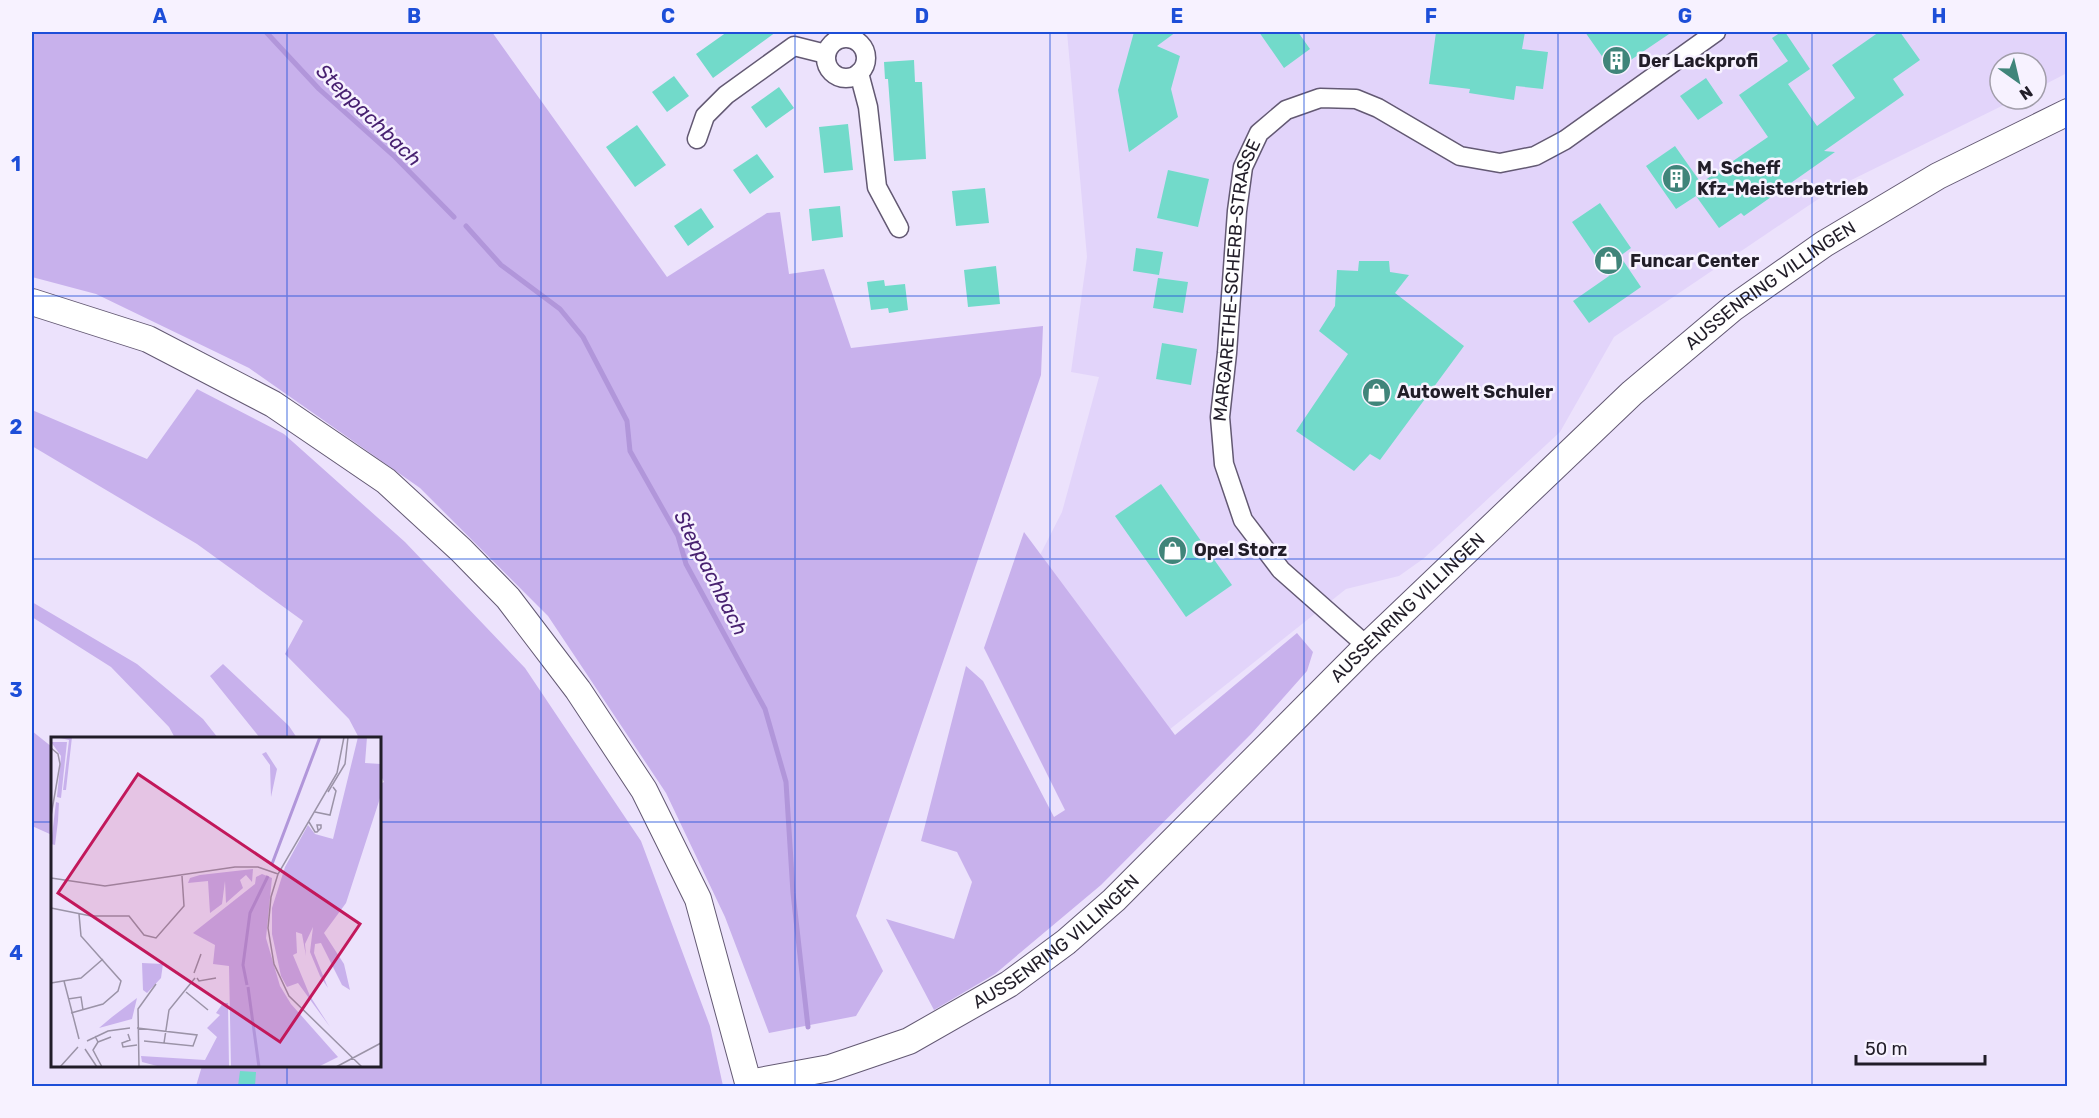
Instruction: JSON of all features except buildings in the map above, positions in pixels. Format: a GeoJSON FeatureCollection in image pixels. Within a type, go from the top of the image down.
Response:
{"type":"FeatureCollection","features":[{"type":"Feature","properties":{"kind":"street","name":"MARGARETHE-SCHERB-STRASSE"},"geometry":{"type":"LineString","coordinates":[[1367,646],[1281,570],[1268,554],[1243,520],[1224,464],[1220,417],[1229,329],[1236,211],[1243,167],[1260,133],[1286,110],[1320,98],[1356,99],[1378,108],[1460,156],[1500,163],[1535,156],[1565,140],[1716,32]]}},
{"type":"Feature","properties":{"kind":"street"},"geometry":{"type":"LineString","coordinates":[[697,139],[705,116],[726,95],[794,46],[830,43],[846,38],[853,40],[863,48],[866,61],[859,73],[848,78],[836,76],[827,67],[830,43]]}},
{"type":"Feature","properties":{"kind":"street"},"geometry":{"type":"LineString","coordinates":[[859,73],[868,107],[877,187],[899,228]]}},
{"type":"Feature","properties":{"kind":"street","name":"AUSSENRING VILLINGEN"},"geometry":{"type":"LineString","coordinates":[[749,1085],[830,1068],[909,1041],[1009,984],[1066,942],[1114,900],[1367,646],[1632,393],[1733,308],[1824,244],[1929,182],[2067,112]]}},
{"type":"Feature","properties":{"kind":"street"},"geometry":{"type":"LineString","coordinates":[[32,302],[148,339],[273,404],[386,481],[461,550],[508,598],[579,690],[644,790],[698,899],[749,1085]]}},
{"type":"Feature","properties":{"kind":"shaded area"},"geometry":{"type":"Polygon","coordinates":[[[32,32],[492,32],[667,277],[767,213],[780,212],[789,274],[824,269],[851,348],[1043,326],[1041,375],[856,916],[883,971],[856,1016],[769,1033],[725,917],[666,793],[548,616],[420,488],[249,368],[96,294],[32,277],[32,32]]]}},
{"type":"Feature","properties":{"kind":"shaded area"},"geometry":{"type":"Polygon","coordinates":[[[1067,32],[2067,32],[2067,73],[2048,83],[2048,51],[1988,51],[1988,111],[1992,111],[1833,189],[1614,337],[1560,432],[1423,559],[1399,576],[1346,589],[1081,800],[996,641],[1062,512],[1099,377],[1071,372],[1087,257],[1067,32]]]}},
{"type":"Feature","properties":{"kind":"shaded area"},"geometry":{"type":"Polygon","coordinates":[[[197,389],[284,434],[405,542],[525,668],[641,841],[710,1026],[723,1086],[196,1086],[202,1067],[381,1067],[381,784],[384,782],[381,776],[381,737],[358,737],[349,719],[285,654],[303,621],[197,544],[32,446],[32,410],[147,459],[197,389]]]}},
{"type":"Feature","properties":{"kind":"shaded area"},"geometry":{"type":"Polygon","coordinates":[[[1024,532],[1175,735],[1297,633],[1313,652],[1307,671],[1252,733],[1101,885],[995,974],[934,1010],[886,919],[954,939],[972,882],[957,852],[921,841],[966,666],[983,681],[1054,817],[1065,810],[984,648],[1024,532]]]}},
{"type":"Feature","properties":{"kind":"shaded area"},"geometry":{"type":"Polygon","coordinates":[[[32,602],[137,664],[203,719],[217,737],[174,737],[169,727],[111,667],[32,617],[32,602]]]}},
{"type":"Feature","properties":{"kind":"shaded area"},"geometry":{"type":"Polygon","coordinates":[[[223,664],[289,726],[296,737],[259,737],[210,676],[223,664]]]}},
{"type":"Feature","properties":{"kind":"shaded area"},"geometry":{"type":"Polygon","coordinates":[[[32,731],[51,746],[51,835],[32,826],[32,731]]]}},
{"type":"Feature","properties":{"kind":"waterway","name":"Steppachbach"},"geometry":{"type":"LineString","coordinates":[[266,32],[319,89],[395,157],[454,217]]}},
{"type":"Feature","properties":{"kind":"waterway","name":"Steppachbach"},"geometry":{"type":"LineString","coordinates":[[466,226],[501,265],[560,309],[583,337],[627,421],[630,451],[678,536],[686,564],[765,709],[786,782],[793,893],[808,1027]]}},
{"type":"Feature","properties":{"kind":"place","name":"Der Lackprofi"},"geometry":{"type":"Point","coordinates":[1617,61]}},
{"type":"Feature","properties":{"kind":"place","name":"M. Scheff Kfz-Meisterbetrieb"},"geometry":{"type":"Point","coordinates":[1676,178]}},
{"type":"Feature","properties":{"kind":"place","name":"Funcar Center"},"geometry":{"type":"Point","coordinates":[1609,261]}},
{"type":"Feature","properties":{"kind":"place","name":"Autowelt Schuler"},"geometry":{"type":"Point","coordinates":[1376,392]}},
{"type":"Feature","properties":{"kind":"place","name":"Opel Storz"},"geometry":{"type":"Point","coordinates":[1173,550]}}]}
